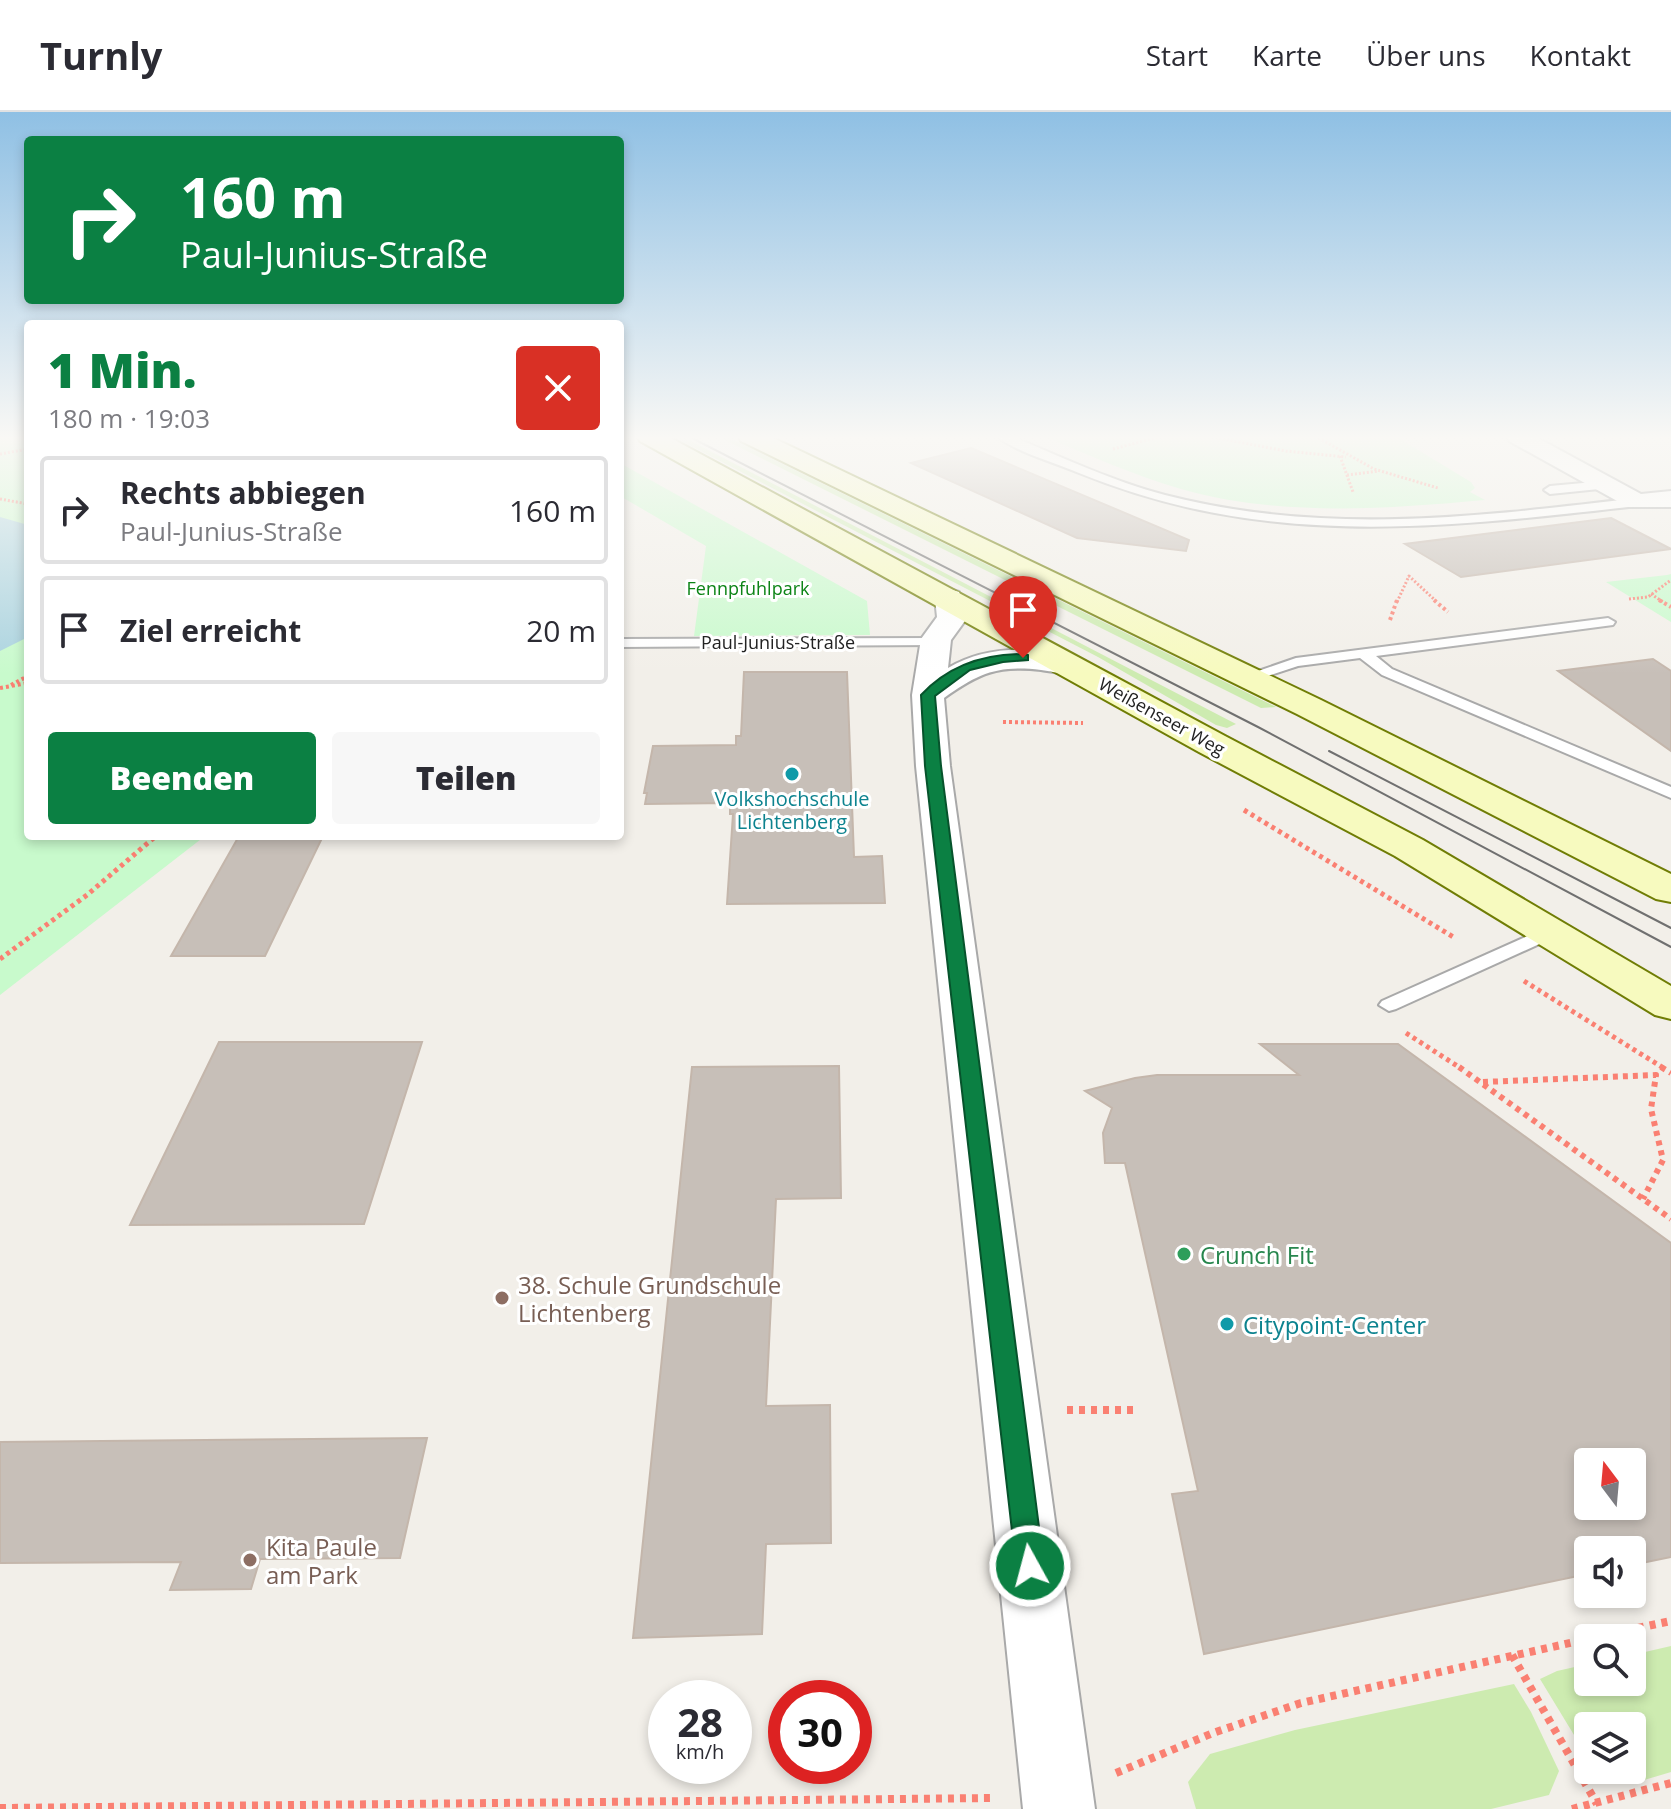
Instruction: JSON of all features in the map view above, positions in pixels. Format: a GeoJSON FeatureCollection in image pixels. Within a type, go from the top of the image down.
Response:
{"type":"FeatureCollection","features":[{"type":"Feature","properties":{"kind":"main road","name":"Weißenseer Weg"},"geometry":{"type":"LineString","coordinates":[[796,515],[1409,848],[1671,1005]]}},
{"type":"Feature","properties":{"kind":"main road"},"geometry":{"type":"LineString","coordinates":[[912,515],[1671,890]]}},
{"type":"Feature","properties":{"kind":"street"},"geometry":{"type":"LineString","coordinates":[[949,598],[952,618],[935,642],[928,695],[933,766],[1058,1803]]}},
{"type":"Feature","properties":{"kind":"street"},"geometry":{"type":"LineString","coordinates":[[928,695],[965,667],[1003,658],[1068,665]]}},
{"type":"Feature","properties":{"kind":"lane"},"geometry":{"type":"LineString","coordinates":[[1258,515],[1360,525],[1503,515]]}},
{"type":"Feature","properties":{"kind":"lane"},"geometry":{"type":"LineString","coordinates":[[1246,678],[1296,662],[1608,622]]}},
{"type":"Feature","properties":{"kind":"lane","name":"Paul-Junius-Straße"},"geometry":{"type":"LineString","coordinates":[[624,643],[935,642]]}},
{"type":"Feature","properties":{"kind":"lane"},"geometry":{"type":"LineString","coordinates":[[1363,653],[1387,672],[1671,793]]}},
{"type":"Feature","properties":{"kind":"lane"},"geometry":{"type":"LineString","coordinates":[[1389,1005],[1550,932]]}},
{"type":"Feature","properties":{"kind":"path"},"geometry":{"type":"LineString","coordinates":[[1388,626],[1403,584],[1409,576],[1454,619]]}},
{"type":"Feature","properties":{"kind":"path"},"geometry":{"type":"LineString","coordinates":[[1633,598],[1651,594],[1671,580]]}},
{"type":"Feature","properties":{"kind":"path"},"geometry":{"type":"LineString","coordinates":[[1651,594],[1671,607]]}},
{"type":"Feature","properties":{"kind":"path"},"geometry":{"type":"LineString","coordinates":[[6,687],[24,678]]}},
{"type":"Feature","properties":{"kind":"path"},"geometry":{"type":"LineString","coordinates":[[0,688],[24,684]]}},
{"type":"Feature","properties":{"kind":"path"},"geometry":{"type":"LineString","coordinates":[[1003,722],[1083,723]]}},
{"type":"Feature","properties":{"kind":"path"},"geometry":{"type":"LineString","coordinates":[[1233,804],[1671,1073]]}},
{"type":"Feature","properties":{"kind":"path"},"geometry":{"type":"LineString","coordinates":[[0,959],[87,895],[151,840]]}},
{"type":"Feature","properties":{"kind":"path"},"geometry":{"type":"LineString","coordinates":[[1398,1030],[1482,1082],[1671,1219]]}},
{"type":"Feature","properties":{"kind":"path"},"geometry":{"type":"LineString","coordinates":[[1482,1082],[1656,1075],[1651,1109],[1663,1160],[1643,1199]]}},
{"type":"Feature","properties":{"kind":"path"},"geometry":{"type":"LineString","coordinates":[[1011,1411],[1138,1410]]}},
{"type":"Feature","properties":{"kind":"path"},"geometry":{"type":"LineString","coordinates":[[1646,1626],[1671,1621]]}},
{"type":"Feature","properties":{"kind":"path"},"geometry":{"type":"LineString","coordinates":[[0,1808],[1058,1803],[1213,1733],[1301,1703],[1574,1641]]}},
{"type":"Feature","properties":{"kind":"path"},"geometry":{"type":"LineString","coordinates":[[1512,1655],[1597,1804]]}},
{"type":"Feature","properties":{"kind":"path"},"geometry":{"type":"LineString","coordinates":[[1572,1809],[1671,1783]]}},
{"type":"Feature","properties":{"kind":"green space"},"geometry":{"type":"Polygon","coordinates":[[[0,515],[24,515],[24,840],[200,840],[0,995],[0,515]]]}},
{"type":"Feature","properties":{"kind":"green space","name":"Fennpfuhlpark"},"geometry":{"type":"Polygon","coordinates":[[[653,515],[713,515],[867,601],[870,635],[694,636],[706,546],[653,515]]]}},
{"type":"Feature","properties":{"kind":"green space"},"geometry":{"type":"Polygon","coordinates":[[[825,515],[834,515],[1236,724],[1227,728],[1216,725],[1098,657],[825,515]]]}},
{"type":"Feature","properties":{"kind":"green space"},"geometry":{"type":"Polygon","coordinates":[[[875,515],[887,515],[1276,707],[1261,708],[875,515]]]}},
{"type":"Feature","properties":{"kind":"green space"},"geometry":{"type":"Polygon","coordinates":[[[1671,574],[1671,622],[1606,582],[1667,575],[1671,574]]]}},
{"type":"Feature","properties":{"kind":"green space"},"geometry":{"type":"Polygon","coordinates":[[[1671,1646],[1671,1772],[1646,1780],[1646,1712],[1574,1712],[1574,1735],[1540,1679],[1574,1667],[1574,1696],[1646,1696],[1646,1652],[1671,1646]]]}},
{"type":"Feature","properties":{"kind":"green space"},"geometry":{"type":"Polygon","coordinates":[[[1514,1684],[1559,1771],[1549,1795],[1491,1809],[1196,1809],[1188,1782],[1210,1754],[1295,1730],[1514,1684]]]}},
{"type":"Feature","properties":{"kind":"water"},"geometry":{"type":"Polygon","coordinates":[[[0,517],[24,524],[24,639],[0,651],[0,517]]]}},
{"type":"Feature","properties":{"kind":"building"},"geometry":{"type":"Polygon","coordinates":[[[1027,515],[1130,515],[1189,540],[1186,551],[1077,538],[1027,515]]]}},
{"type":"Feature","properties":{"kind":"building"},"geometry":{"type":"Polygon","coordinates":[[[1611,518],[1671,549],[1461,577],[1405,544],[1611,518]]]}},
{"type":"Feature","properties":{"kind":"building"},"geometry":{"type":"Polygon","coordinates":[[[1653,659],[1671,671],[1671,751],[1558,671],[1653,659]]]}},
{"type":"Feature","properties":{"kind":"building","name":"Volkshochschule Lichtenberg"},"geometry":{"type":"Polygon","coordinates":[[[744,672],[847,672],[854,857],[882,856],[885,903],[727,904],[733,814],[730,814],[730,803],[645,804],[647,793],[644,793],[653,746],[736,745],[736,736],[741,736],[744,672]]]}},
{"type":"Feature","properties":{"kind":"building"},"geometry":{"type":"Polygon","coordinates":[[[237,840],[321,840],[265,956],[171,956],[237,840]]]}},
{"type":"Feature","properties":{"kind":"building"},"geometry":{"type":"Polygon","coordinates":[[[219,1042],[422,1042],[364,1224],[130,1225],[219,1042]]]}},
{"type":"Feature","properties":{"kind":"building","name":"Citypoint-Center"},"geometry":{"type":"Polygon","coordinates":[[[1260,1044],[1398,1044],[1671,1243],[1671,1557],[1646,1562],[1646,1536],[1574,1536],[1574,1577],[1204,1654],[1172,1494],[1198,1491],[1125,1163],[1105,1163],[1103,1133],[1112,1108],[1085,1091],[1157,1075],[1299,1075],[1260,1044]]]}},
{"type":"Feature","properties":{"kind":"building"},"geometry":{"type":"Polygon","coordinates":[[[839,1066],[841,1198],[776,1199],[766,1406],[830,1405],[831,1543],[766,1544],[762,1634],[633,1638],[692,1067],[839,1066]]]}},
{"type":"Feature","properties":{"kind":"building"},"geometry":{"type":"Polygon","coordinates":[[[427,1438],[400,1558],[260,1559],[251,1589],[170,1590],[181,1562],[0,1563],[0,1442],[427,1438]]]}},
{"type":"Feature","properties":{"kind":"tram line"},"geometry":{"type":"LineString","coordinates":[[843,515],[1258,727],[1671,947]]}},
{"type":"Feature","properties":{"kind":"tram line"},"geometry":{"type":"LineString","coordinates":[[1329,751],[1671,928]]}},
{"type":"Feature","properties":{"kind":"place","name":"Volkshochschule Lichtenberg"},"geometry":{"type":"Point","coordinates":[792,774]}},
{"type":"Feature","properties":{"kind":"place","name":"Crunch Fit"},"geometry":{"type":"Point","coordinates":[1184,1254]}},
{"type":"Feature","properties":{"kind":"place","name":"38. Schule Grundschule Lichtenberg"},"geometry":{"type":"Point","coordinates":[502,1298]}},
{"type":"Feature","properties":{"kind":"place","name":"Citypoint-Center"},"geometry":{"type":"Point","coordinates":[1227,1324]}},
{"type":"Feature","properties":{"kind":"place","name":"Kita Paule am Park"},"geometry":{"type":"Point","coordinates":[250,1560]}},
{"type":"Feature","properties":{"kind":"route"},"geometry":{"type":"LineString","coordinates":[[1023,658],[1003,658],[965,667],[928,695],[933,766],[1030,1566]]}}]}
